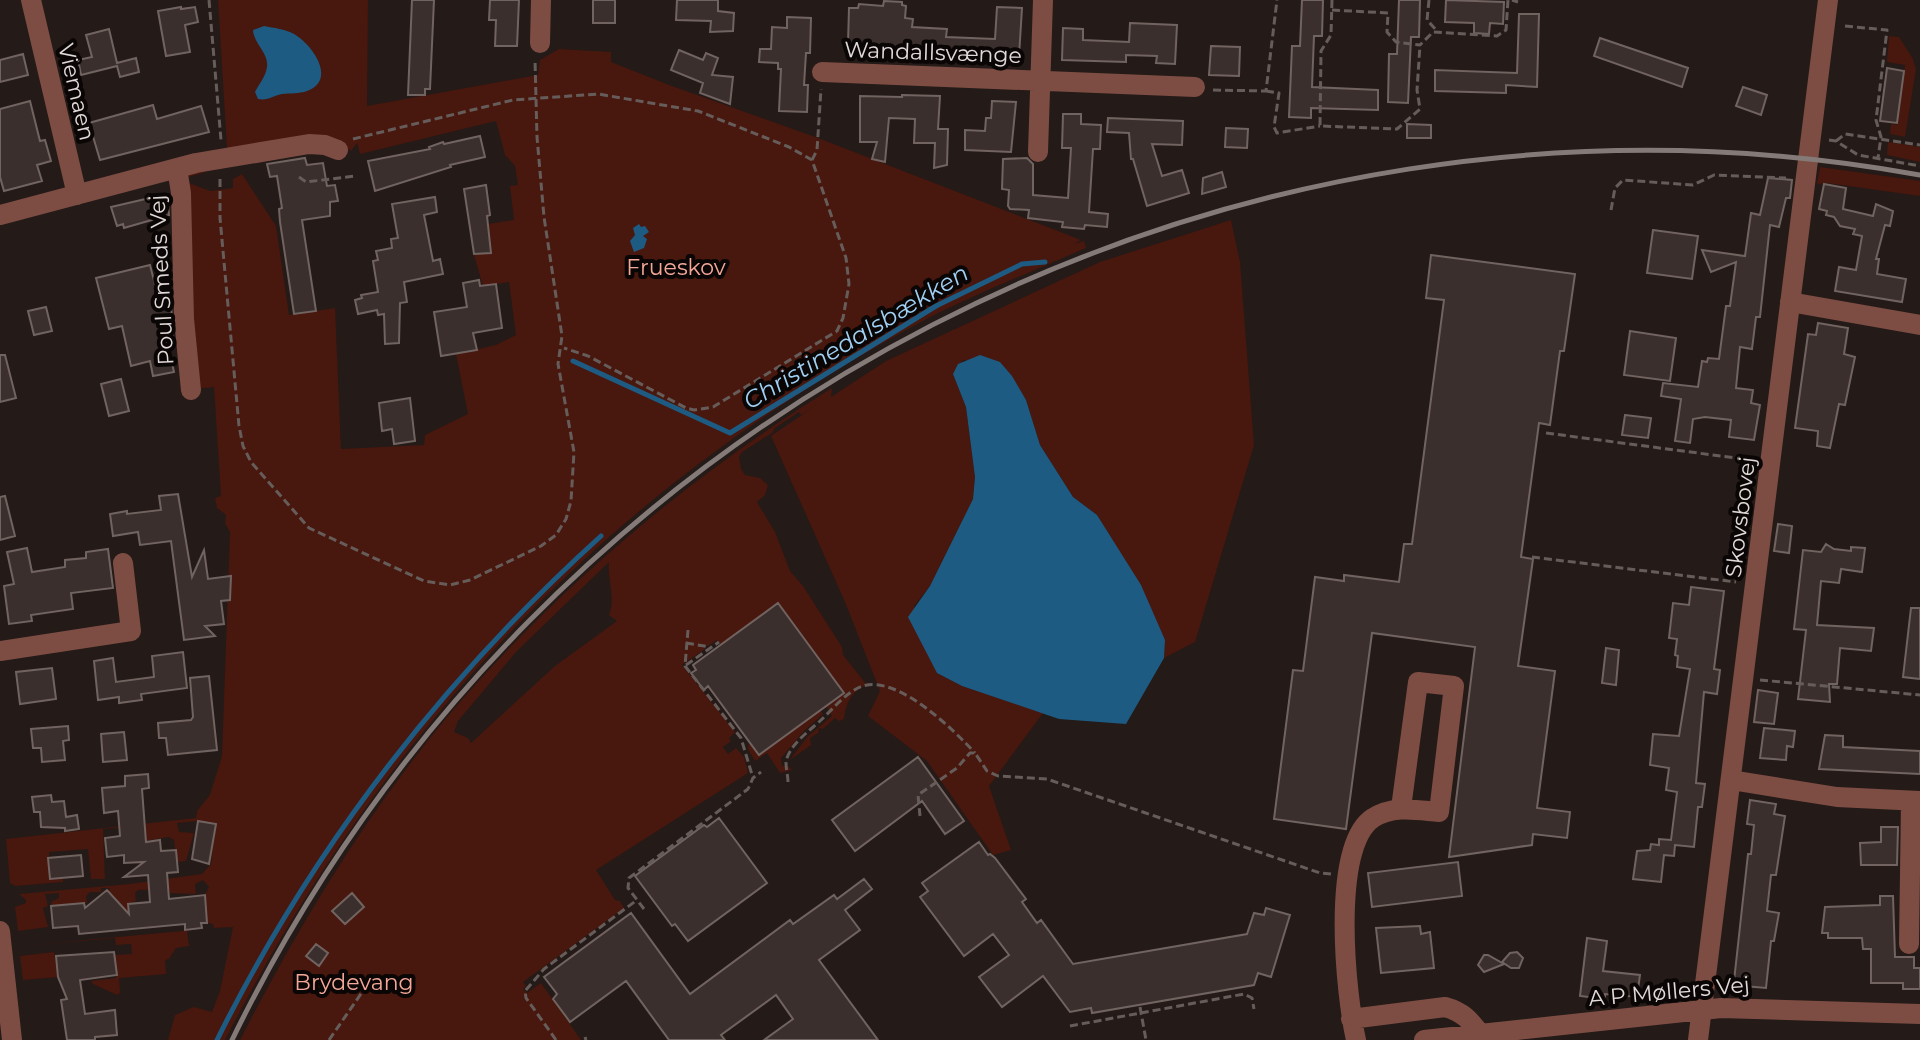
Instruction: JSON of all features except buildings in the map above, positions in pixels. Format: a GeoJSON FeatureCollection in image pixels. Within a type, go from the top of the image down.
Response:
{"type":"FeatureCollection","features":[{"type":"Feature","properties":{"kind":"street","name":"Viemaen"},"geometry":{"type":"LineString","coordinates":[[31,0],[77,195]]}},
{"type":"Feature","properties":{"kind":"street"},"geometry":{"type":"LineString","coordinates":[[537,50],[541,0]]}},
{"type":"Feature","properties":{"kind":"street","name":"Wandallsvænge"},"geometry":{"type":"LineString","coordinates":[[1038,152],[1043,0]]}},
{"type":"Feature","properties":{"kind":"street","name":"Skovsbovej"},"geometry":{"type":"LineString","coordinates":[[1698,1040],[1828,0]]}},
{"type":"Feature","properties":{"kind":"street","name":"Wandallsvænge"},"geometry":{"type":"LineString","coordinates":[[822,72],[1195,87]]}},
{"type":"Feature","properties":{"kind":"street","name":"Poul Smeds Vej"},"geometry":{"type":"LineString","coordinates":[[0,215],[219,159],[309,144],[338,150]]}},
{"type":"Feature","properties":{"kind":"street","name":"Poul Smeds Vej"},"geometry":{"type":"LineString","coordinates":[[177,168],[181,193],[184,319],[191,390]]}},
{"type":"Feature","properties":{"kind":"street"},"geometry":{"type":"LineString","coordinates":[[1790,302],[1920,325]]}},
{"type":"Feature","properties":{"kind":"street"},"geometry":{"type":"LineString","coordinates":[[0,651],[131,631],[123,563]]}},
{"type":"Feature","properties":{"kind":"street"},"geometry":{"type":"LineString","coordinates":[[1356,1040],[1351,1019],[1344,921],[1347,877],[1354,846],[1371,819],[1401,808],[1439,812],[1454,686],[1418,682],[1401,808]]}},
{"type":"Feature","properties":{"kind":"street"},"geometry":{"type":"LineString","coordinates":[[1731,780],[1837,797],[1916,801],[1909,944]]}},
{"type":"Feature","properties":{"kind":"street"},"geometry":{"type":"LineString","coordinates":[[0,931],[12,1040]]}},
{"type":"Feature","properties":{"kind":"street"},"geometry":{"type":"LineString","coordinates":[[1351,1019],[1445,1007],[1469,1018],[1481,1035]]}},
{"type":"Feature","properties":{"kind":"street","name":"A P Møllers Vej"},"geometry":{"type":"LineString","coordinates":[[1424,1040],[1702,1009],[1759,1007],[1920,1014]]}},
{"type":"Feature","properties":{"kind":"path"},"geometry":{"type":"LineString","coordinates":[[209,0],[222,189],[220,218],[241,441],[251,462],[309,528],[424,581],[450,585],[470,580],[549,540],[566,519],[573,487],[572,432],[558,364],[563,347],[544,217],[536,97],[537,50]]}},
{"type":"Feature","properties":{"kind":"path"},"geometry":{"type":"LineString","coordinates":[[1266,91],[1277,0]]}},
{"type":"Feature","properties":{"kind":"path"},"geometry":{"type":"LineString","coordinates":[[1320,126],[1321,51],[1331,35],[1332,0]]}},
{"type":"Feature","properties":{"kind":"path"},"geometry":{"type":"LineString","coordinates":[[1429,0],[1427,20],[1438,32]]}},
{"type":"Feature","properties":{"kind":"path"},"geometry":{"type":"LineString","coordinates":[[1195,87],[1279,93],[1274,127],[1277,133],[1320,126],[1397,129],[1420,109],[1417,90],[1420,45],[1433,32],[1497,36],[1506,30],[1510,0],[1518,2]]}},
{"type":"Feature","properties":{"kind":"path"},"geometry":{"type":"LineString","coordinates":[[1332,10],[1388,13],[1387,32],[1396,42],[1420,45]]}},
{"type":"Feature","properties":{"kind":"path"},"geometry":{"type":"LineString","coordinates":[[1825,23],[1887,30],[1876,120],[1881,139],[1878,158]]}},
{"type":"Feature","properties":{"kind":"path"},"geometry":{"type":"LineString","coordinates":[[563,347],[588,356],[686,408],[701,410],[713,407],[837,331],[845,309],[848,270],[812,160],[818,144],[822,72]]}},
{"type":"Feature","properties":{"kind":"path"},"geometry":{"type":"LineString","coordinates":[[338,150],[344,142],[371,134],[513,100],[598,94],[681,107],[755,132],[812,160]]}},
{"type":"Feature","properties":{"kind":"path"},"geometry":{"type":"LineString","coordinates":[[1836,141],[1843,134],[1920,145]]}},
{"type":"Feature","properties":{"kind":"path"},"geometry":{"type":"LineString","coordinates":[[1812,138],[1836,141],[1856,154],[1920,166]]}},
{"type":"Feature","properties":{"kind":"path"},"geometry":{"type":"LineString","coordinates":[[1611,210],[1615,188],[1623,180],[1693,185],[1714,175],[1743,178],[1754,175],[1807,176]]}},
{"type":"Feature","properties":{"kind":"path"},"geometry":{"type":"LineString","coordinates":[[299,177],[306,182],[355,176]]}},
{"type":"Feature","properties":{"kind":"path"},"geometry":{"type":"LineString","coordinates":[[1546,433],[1771,463]]}},
{"type":"Feature","properties":{"kind":"path"},"geometry":{"type":"LineString","coordinates":[[1532,557],[1755,584]]}},
{"type":"Feature","properties":{"kind":"path"},"geometry":{"type":"LineString","coordinates":[[688,630],[685,666],[742,737],[753,778]]}},
{"type":"Feature","properties":{"kind":"path"},"geometry":{"type":"LineString","coordinates":[[685,666],[719,642]]}},
{"type":"Feature","properties":{"kind":"path"},"geometry":{"type":"LineString","coordinates":[[686,643],[712,646]]}},
{"type":"Feature","properties":{"kind":"path"},"geometry":{"type":"LineString","coordinates":[[1744,679],[1920,695]]}},
{"type":"Feature","properties":{"kind":"path"},"geometry":{"type":"LineString","coordinates":[[788,782],[786,761],[800,739],[853,692],[867,685],[881,686],[933,712],[975,753],[987,771],[998,776],[1047,779],[1320,873],[1331,874]]}},
{"type":"Feature","properties":{"kind":"path"},"geometry":{"type":"LineString","coordinates":[[920,816],[918,795],[957,768],[970,753],[975,753]]}},
{"type":"Feature","properties":{"kind":"path"},"geometry":{"type":"LineString","coordinates":[[644,909],[627,886],[629,878],[748,789],[753,778],[761,772]]}},
{"type":"Feature","properties":{"kind":"path"},"geometry":{"type":"LineString","coordinates":[[556,1040],[526,998],[525,991],[544,969],[637,900]]}},
{"type":"Feature","properties":{"kind":"path"},"geometry":{"type":"LineString","coordinates":[[329,1040],[365,988]]}},
{"type":"Feature","properties":{"kind":"path"},"geometry":{"type":"LineString","coordinates":[[1070,1026],[1140,1010],[1244,994],[1252,998],[1254,1009]]}},
{"type":"Feature","properties":{"kind":"path"},"geometry":{"type":"LineString","coordinates":[[1140,1010],[1146,1040]]}},
{"type":"Feature","properties":{"kind":"green space","name":"Frueskov"},"geometry":{"type":"Polygon","coordinates":[[[218,0],[368,0],[367,106],[538,75],[540,60],[559,49],[611,52],[611,62],[1081,240],[1074,244],[1084,241],[1086,248],[931,317],[799,394],[696,466],[600,545],[512,630],[431,723],[356,821],[287,927],[225,1040],[168,1040],[175,1015],[194,1007],[212,1012],[220,991],[233,927],[214,928],[213,924],[207,923],[205,895],[209,887],[203,880],[195,884],[196,894],[170,893],[169,889],[138,890],[135,893],[136,901],[132,902],[129,928],[128,911],[122,912],[108,891],[110,888],[90,892],[86,896],[87,903],[52,906],[51,902],[59,898],[59,893],[45,894],[48,906],[43,908],[48,927],[18,931],[15,907],[26,903],[19,894],[202,874],[211,864],[215,824],[198,821],[177,823],[179,832],[194,833],[186,861],[177,862],[174,840],[169,837],[125,844],[123,827],[103,829],[105,879],[91,879],[88,849],[49,852],[50,879],[63,878],[63,882],[15,886],[10,883],[6,839],[196,818],[197,811],[210,795],[222,756],[230,532],[225,523],[226,515],[217,508],[215,498],[221,496],[214,387],[197,389],[186,176],[201,170],[206,172],[188,177],[189,183],[210,191],[233,188],[233,179],[242,174],[276,226],[289,315],[335,308],[341,449],[424,445],[425,435],[468,414],[456,354],[496,345],[516,335],[509,282],[483,286],[474,255],[491,252],[488,224],[514,220],[510,186],[518,185],[515,166],[505,155],[496,121],[360,154],[357,143],[351,151],[343,145],[227,149],[218,0]]]}},
{"type":"Feature","properties":{"kind":"green space"},"geometry":{"type":"Polygon","coordinates":[[[1889,36],[1899,37],[1916,69],[1905,137],[1890,134],[1891,124],[1897,125],[1905,65],[1887,62],[1889,36]]]}},
{"type":"Feature","properties":{"kind":"green space"},"geometry":{"type":"Polygon","coordinates":[[[1888,142],[1920,147],[1920,162],[1887,155],[1888,142]]]}},
{"type":"Feature","properties":{"kind":"green space"},"geometry":{"type":"Polygon","coordinates":[[[1820,167],[1920,181],[1920,196],[1817,184],[1820,167]]]}},
{"type":"Feature","properties":{"kind":"green space","name":"Brydevang"},"geometry":{"type":"Polygon","coordinates":[[[1231,220],[1240,262],[1254,445],[1195,642],[1164,658],[1165,640],[1097,515],[1073,497],[1040,445],[1026,400],[1000,362],[963,360],[953,374],[966,407],[975,477],[973,499],[930,586],[914,606],[937,673],[962,686],[1043,713],[989,786],[1011,850],[993,855],[927,761],[868,716],[880,691],[845,602],[771,436],[815,406],[801,415],[799,412],[742,452],[739,457],[741,469],[745,475],[760,478],[768,485],[765,495],[757,502],[775,532],[790,571],[842,647],[843,655],[867,685],[850,699],[844,719],[839,721],[835,718],[823,729],[819,728],[818,733],[810,738],[811,745],[790,760],[807,737],[832,716],[826,706],[843,693],[778,603],[721,645],[717,640],[704,645],[705,649],[682,665],[735,732],[729,738],[731,741],[723,747],[728,754],[736,748],[744,757],[748,773],[596,870],[615,900],[620,901],[624,908],[523,982],[527,993],[541,983],[581,1040],[240,1040],[321,895],[415,757],[486,673],[607,555],[739,450],[832,388],[831,397],[886,361],[1100,262],[1231,220]],[[609,562],[516,652],[458,721],[454,732],[468,738],[471,743],[555,666],[617,621],[609,615],[612,602],[609,562]]]}},
{"type":"Feature","properties":{"kind":"green space"},"geometry":{"type":"Polygon","coordinates":[[[820,710],[823,714],[781,758],[782,766],[792,770],[780,773],[767,753],[755,761],[748,749],[749,742],[759,755],[820,710]]]}},
{"type":"Feature","properties":{"kind":"green space"},"geometry":{"type":"Polygon","coordinates":[[[193,930],[187,931],[189,946],[176,948],[165,960],[166,974],[119,978],[120,993],[117,995],[91,981],[116,978],[114,958],[109,952],[132,954],[131,944],[116,945],[115,938],[21,946],[193,930]]]}},
{"type":"Feature","properties":{"kind":"green space"},"geometry":{"type":"Polygon","coordinates":[[[54,952],[58,977],[23,980],[20,956],[54,952]]]}},
{"type":"Feature","properties":{"kind":"water"},"geometry":{"type":"Polygon","coordinates":[[[264,26],[291,32],[308,46],[321,71],[316,86],[304,92],[258,99],[255,92],[265,74],[267,62],[253,30],[264,26]]]}},
{"type":"Feature","properties":{"kind":"water"},"geometry":{"type":"Polygon","coordinates":[[[639,224],[649,232],[643,236],[647,239],[644,248],[634,252],[630,241],[635,235],[633,228],[639,224]]]}},
{"type":"Feature","properties":{"kind":"water"},"geometry":{"type":"Polygon","coordinates":[[[980,355],[1000,362],[1012,376],[1026,400],[1040,445],[1073,497],[1097,515],[1141,585],[1165,640],[1164,658],[1126,724],[1059,719],[962,686],[937,673],[908,617],[930,586],[973,499],[975,477],[966,407],[953,374],[958,364],[980,355]]]}},
{"type":"Feature","properties":{"kind":"waterway","name":"Christinedalsbækken"},"geometry":{"type":"LineString","coordinates":[[573,361],[730,433],[936,306],[1022,264],[1045,262]]}},
{"type":"Feature","properties":{"kind":"waterway"},"geometry":{"type":"LineString","coordinates":[[217,1040],[254,969],[295,901],[385,770],[488,648],[601,536]]}},
{"type":"Feature","properties":{"kind":"railway"},"geometry":{"type":"LineString","coordinates":[[232,1040],[364,817],[528,622],[719,457],[932,325],[1163,228],[1408,169],[1662,151],[1920,175]]}}]}
